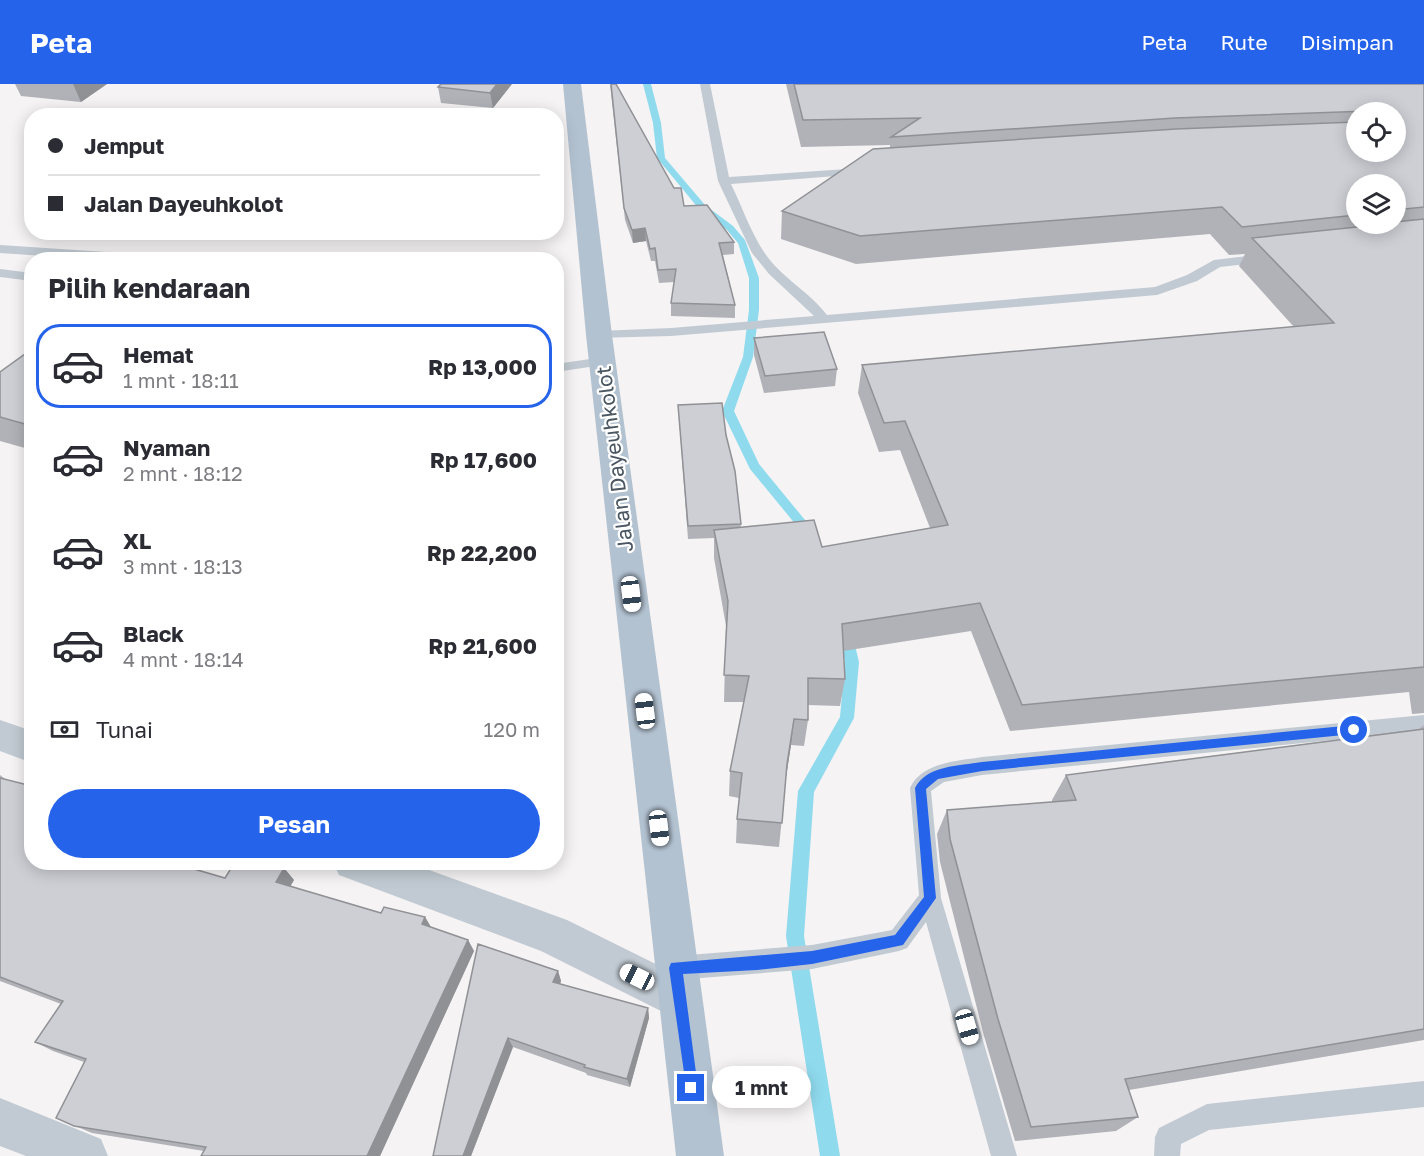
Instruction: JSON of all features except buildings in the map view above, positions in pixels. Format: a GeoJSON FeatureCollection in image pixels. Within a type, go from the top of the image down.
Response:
{"type":"FeatureCollection","features":[{"type":"Feature","properties":{"kind":"main road","name":"Jalan Dayeuhkolot"},"geometry":{"type":"LineString","coordinates":[[572,84],[700,1156]]}},
{"type":"Feature","properties":{"kind":"street"},"geometry":{"type":"LineString","coordinates":[[0,735],[24,744]]}},
{"type":"Feature","properties":{"kind":"street"},"geometry":{"type":"LineString","coordinates":[[375,870],[678,983]]}},
{"type":"Feature","properties":{"kind":"street"},"geometry":{"type":"LineString","coordinates":[[0,1122],[84,1156]]}},
{"type":"Feature","properties":{"kind":"lane"},"geometry":{"type":"LineString","coordinates":[[705,84],[724,181],[758,253],[773,271],[813,306],[823,320]]}},
{"type":"Feature","properties":{"kind":"lane"},"geometry":{"type":"LineString","coordinates":[[724,181],[879,170]]}},
{"type":"Feature","properties":{"kind":"lane"},"geometry":{"type":"LineString","coordinates":[[0,249],[46,252]]}},
{"type":"Feature","properties":{"kind":"lane"},"geometry":{"type":"LineString","coordinates":[[564,365],[602,348],[735,327],[1157,291],[1192,279],[1206,268],[1218,263],[1275,256]]}},
{"type":"Feature","properties":{"kind":"lane"},"geometry":{"type":"LineString","coordinates":[[0,273],[24,276]]}},
{"type":"Feature","properties":{"kind":"lane"},"geometry":{"type":"LineString","coordinates":[[1004,1156],[930,898],[920,788],[926,781],[936,775],[982,766],[1424,723]]}},
{"type":"Feature","properties":{"kind":"lane"},"geometry":{"type":"LineString","coordinates":[[678,983],[757,963],[812,957],[899,940],[930,898]]}},
{"type":"Feature","properties":{"kind":"lane"},"geometry":{"type":"LineString","coordinates":[[1167,1156],[1168,1137],[1207,1117],[1424,1094]]}},
{"type":"Feature","properties":{"kind":"waterway"},"geometry":{"type":"LineString","coordinates":[[647,84],[657,123],[661,158],[702,207],[730,228],[742,242],[754,278],[754,310],[748,357],[728,411],[754,466],[810,534]]}},
{"type":"Feature","properties":{"kind":"waterway"},"geometry":{"type":"LineString","coordinates":[[830,1156],[795,936],[806,791],[847,718],[852,662],[845,633]]}},
{"type":"Feature","properties":{"kind":"route"},"geometry":{"type":"LineString","coordinates":[[691,1088],[676,968],[812,957],[899,940],[930,898],[920,788],[936,775],[982,766],[1354,730]]}}]}
